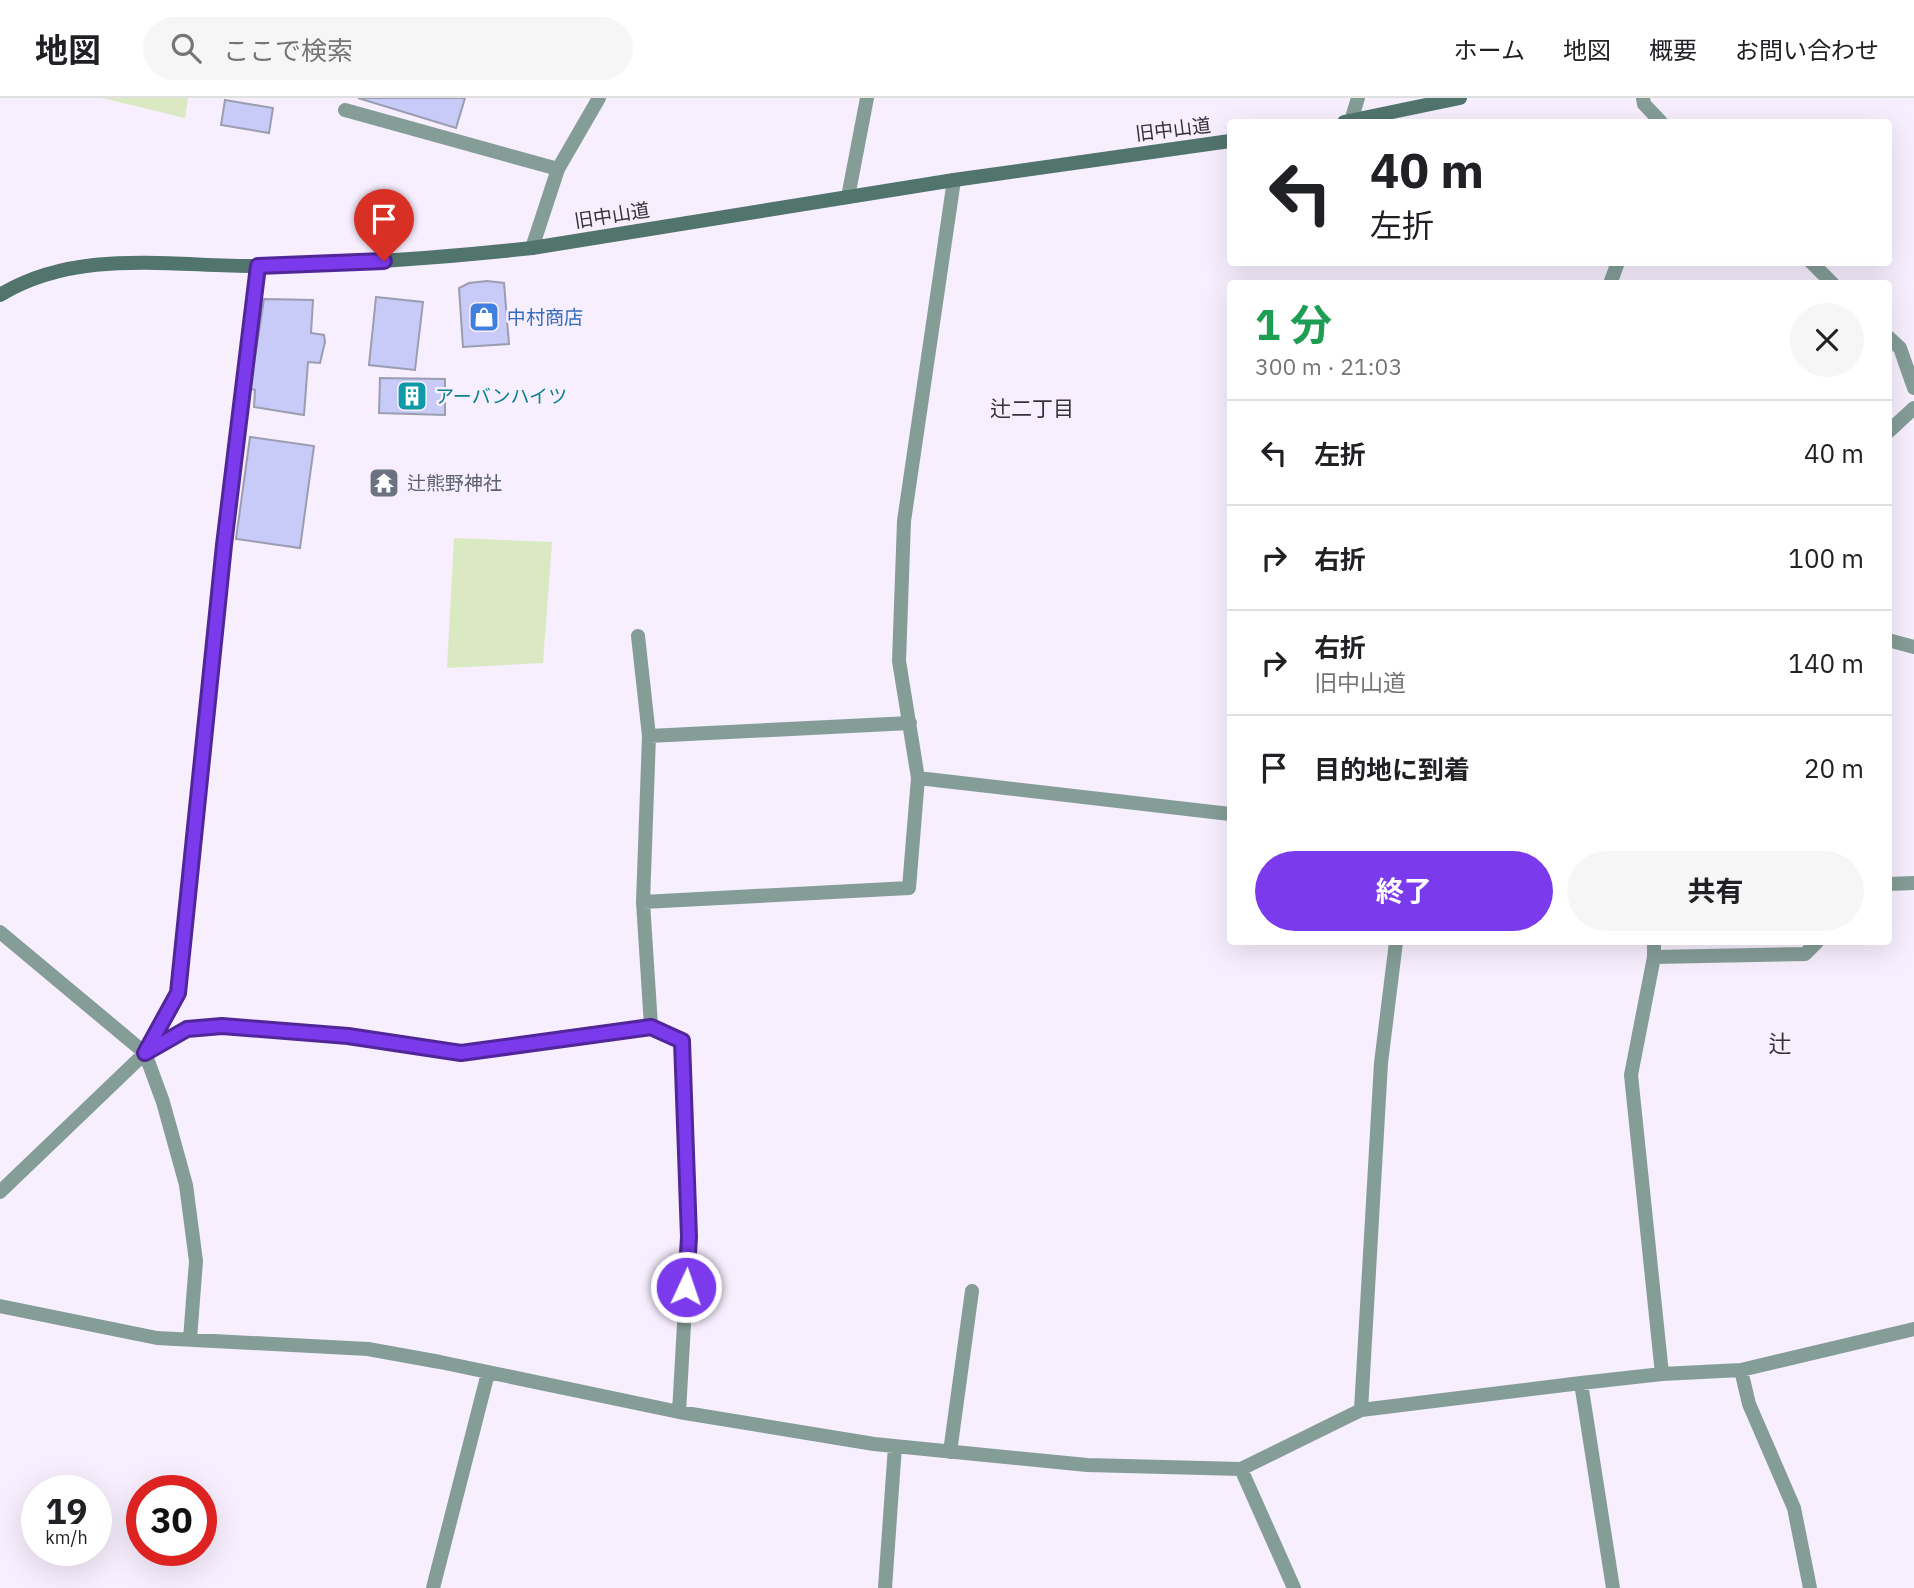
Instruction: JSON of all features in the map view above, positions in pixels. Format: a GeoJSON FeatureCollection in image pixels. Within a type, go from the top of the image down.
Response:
{"type":"FeatureCollection","features":[{"type":"Feature","properties":{"kind":"street"},"geometry":{"type":"LineString","coordinates":[[532,248],[558,169],[599,98]]}},
{"type":"Feature","properties":{"kind":"street"},"geometry":{"type":"LineString","coordinates":[[848,197],[867,98]]}},
{"type":"Feature","properties":{"kind":"street"},"geometry":{"type":"LineString","coordinates":[[1348,119],[1358,98]]}},
{"type":"Feature","properties":{"kind":"street"},"geometry":{"type":"LineString","coordinates":[[1361,119],[1460,98]]}},
{"type":"Feature","properties":{"kind":"street"},"geometry":{"type":"LineString","coordinates":[[1643,98],[1644,104],[1658,119]]}},
{"type":"Feature","properties":{"kind":"street"},"geometry":{"type":"LineString","coordinates":[[345,110],[558,169]]}},
{"type":"Feature","properties":{"kind":"street","name":"旧中山道"},"geometry":{"type":"LineString","coordinates":[[0,295],[53,272],[97,264],[258,266],[463,256],[532,248],[954,180],[1227,141]]}},
{"type":"Feature","properties":{"kind":"street"},"geometry":{"type":"LineString","coordinates":[[643,902],[909,888],[918,779],[899,661],[904,521],[954,180]]}},
{"type":"Feature","properties":{"kind":"street"},"geometry":{"type":"LineString","coordinates":[[145,1053],[178,993],[224,545],[258,266]]}},
{"type":"Feature","properties":{"kind":"street"},"geometry":{"type":"LineString","coordinates":[[1815,266],[1829,280]]}},
{"type":"Feature","properties":{"kind":"street"},"geometry":{"type":"LineString","coordinates":[[1892,341],[1900,348],[1914,388]]}},
{"type":"Feature","properties":{"kind":"street"},"geometry":{"type":"LineString","coordinates":[[1892,428],[1914,408]]}},
{"type":"Feature","properties":{"kind":"street"},"geometry":{"type":"LineString","coordinates":[[638,636],[649,736],[643,902],[651,1027]]}},
{"type":"Feature","properties":{"kind":"street"},"geometry":{"type":"LineString","coordinates":[[1892,641],[1914,647]]}},
{"type":"Feature","properties":{"kind":"street"},"geometry":{"type":"LineString","coordinates":[[649,736],[910,723]]}},
{"type":"Feature","properties":{"kind":"street"},"geometry":{"type":"LineString","coordinates":[[918,779],[1227,814]]}},
{"type":"Feature","properties":{"kind":"street"},"geometry":{"type":"LineString","coordinates":[[1892,884],[1914,883]]}},
{"type":"Feature","properties":{"kind":"street"},"geometry":{"type":"LineString","coordinates":[[0,932],[145,1053],[163,1102],[186,1185],[196,1261],[190,1339]]}},
{"type":"Feature","properties":{"kind":"street"},"geometry":{"type":"LineString","coordinates":[[1361,1410],[1381,1063],[1395,945]]}},
{"type":"Feature","properties":{"kind":"street"},"geometry":{"type":"LineString","coordinates":[[1654,945],[1654,957],[1630,1075],[1662,1374]]}},
{"type":"Feature","properties":{"kind":"street"},"geometry":{"type":"LineString","coordinates":[[1654,957],[1805,954],[1813,945]]}},
{"type":"Feature","properties":{"kind":"street"},"geometry":{"type":"LineString","coordinates":[[0,1192],[145,1053],[187,1029],[222,1026],[348,1036],[461,1053],[651,1027],[682,1041],[689,1237],[679,1412]]}},
{"type":"Feature","properties":{"kind":"street"},"geometry":{"type":"LineString","coordinates":[[950,1452],[972,1291]]}},
{"type":"Feature","properties":{"kind":"street"},"geometry":{"type":"LineString","coordinates":[[0,1306],[157,1338],[368,1349],[679,1412],[895,1447],[1087,1465],[1241,1469],[1361,1410],[1662,1374],[1741,1370],[1914,1329]]}},
{"type":"Feature","properties":{"kind":"street"},"geometry":{"type":"LineString","coordinates":[[1741,1370],[1749,1404],[1794,1508],[1810,1588]]}},
{"type":"Feature","properties":{"kind":"street"},"geometry":{"type":"LineString","coordinates":[[433,1588],[488,1373]]}},
{"type":"Feature","properties":{"kind":"street"},"geometry":{"type":"LineString","coordinates":[[1581,1383],[1613,1588]]}},
{"type":"Feature","properties":{"kind":"street"},"geometry":{"type":"LineString","coordinates":[[885,1588],[895,1447]]}},
{"type":"Feature","properties":{"kind":"street"},"geometry":{"type":"LineString","coordinates":[[1241,1469],[1294,1588]]}},
{"type":"Feature","properties":{"kind":"green space"},"geometry":{"type":"Polygon","coordinates":[[[102,98],[188,98],[185,118],[102,98]]]}},
{"type":"Feature","properties":{"kind":"green space"},"geometry":{"type":"Polygon","coordinates":[[[454,538],[552,542],[543,663],[447,668],[454,538]]]}},
{"type":"Feature","properties":{"kind":"building"},"geometry":{"type":"Polygon","coordinates":[[[358,98],[465,98],[456,128],[358,98]]]}},
{"type":"Feature","properties":{"kind":"building"},"geometry":{"type":"Polygon","coordinates":[[[225,100],[273,108],[269,133],[221,125],[225,100]]]}},
{"type":"Feature","properties":{"kind":"building"},"geometry":{"type":"Polygon","coordinates":[[[469,283],[504,283],[509,344],[463,347],[459,288],[469,283]]]}},
{"type":"Feature","properties":{"kind":"building"},"geometry":{"type":"Polygon","coordinates":[[[376,297],[423,302],[415,370],[369,365],[376,297]]]}},
{"type":"Feature","properties":{"kind":"building"},"geometry":{"type":"Polygon","coordinates":[[[264,299],[313,300],[311,333],[324,335],[325,342],[320,363],[308,362],[304,415],[254,407],[255,390],[250,389],[264,299]]]}},
{"type":"Feature","properties":{"kind":"building","name":"アーバンハイツ"},"geometry":{"type":"Polygon","coordinates":[[[380,378],[445,379],[445,415],[379,413],[380,378]]]}},
{"type":"Feature","properties":{"kind":"building"},"geometry":{"type":"Polygon","coordinates":[[[250,437],[314,446],[300,548],[236,539],[250,437]]]}},
{"type":"Feature","properties":{"kind":"place","name":"中村商店"},"geometry":{"type":"Point","coordinates":[484,317]}},
{"type":"Feature","properties":{"kind":"place","name":"アーバンハイツ"},"geometry":{"type":"Point","coordinates":[412,396]}},
{"type":"Feature","properties":{"kind":"place","name":"辻熊野神社"},"geometry":{"type":"Point","coordinates":[384,483]}},
{"type":"Feature","properties":{"kind":"district","name":"辻二丁目"},"geometry":{"type":"Point","coordinates":[1032,409]}},
{"type":"Feature","properties":{"kind":"district","name":"辻"},"geometry":{"type":"Point","coordinates":[1780,1044]}},
{"type":"Feature","properties":{"kind":"route"},"geometry":{"type":"LineString","coordinates":[[384,261],[258,266],[224,545],[178,993],[145,1053],[187,1029],[222,1026],[348,1036],[461,1053],[651,1027],[682,1041],[689,1237],[686,1287]]}}]}
